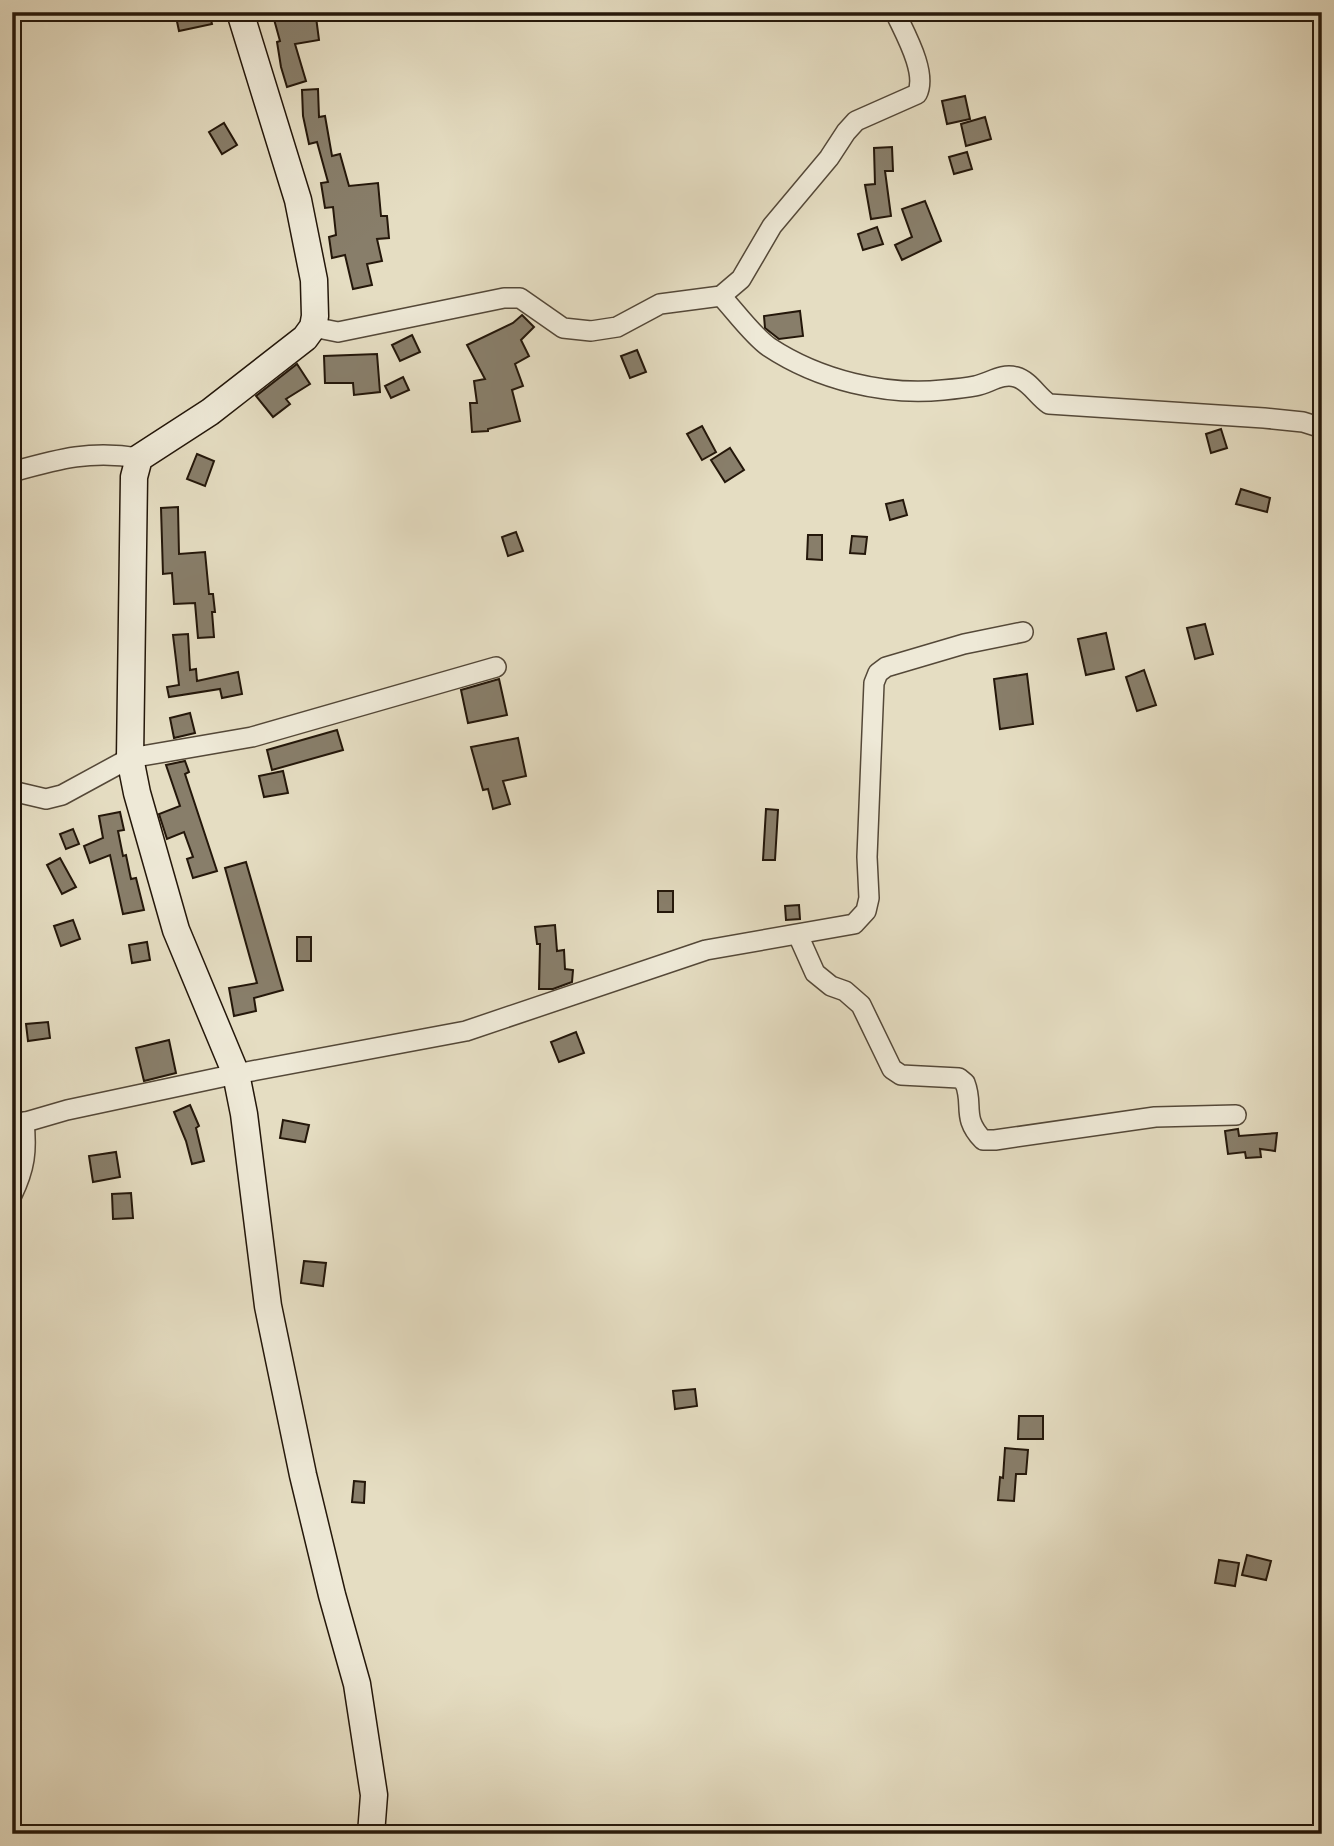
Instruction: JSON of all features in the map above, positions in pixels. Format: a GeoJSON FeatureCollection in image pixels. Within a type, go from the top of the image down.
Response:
{"type":"FeatureCollection","features":[{"type":"Feature","properties":{"kind":"street"},"geometry":{"type":"LineString","coordinates":[[12,472],[82,454],[112,454],[139,458],[210,412],[304,338],[313,327],[314,280],[298,200],[240,12]]}},
{"type":"Feature","properties":{"kind":"street"},"geometry":{"type":"LineString","coordinates":[[313,327],[338,332],[520,298],[563,328],[591,331],[617,327],[660,304],[721,296],[741,279],[772,226],[830,158],[851,126],[856,121],[916,94],[919,88],[915,55],[895,12]]}},
{"type":"Feature","properties":{"kind":"street"},"geometry":{"type":"LineString","coordinates":[[721,296],[768,346],[826,376],[862,386],[906,392],[942,390],[976,386],[1005,375],[1028,383],[1036,394],[1049,404],[1264,418],[1303,422],[1322,428]]}},
{"type":"Feature","properties":{"kind":"street"},"geometry":{"type":"LineString","coordinates":[[139,458],[134,477],[130,758],[137,793],[176,930],[236,1074],[244,1114],[268,1306],[303,1475],[357,1684],[374,1795],[371,1834]]}},
{"type":"Feature","properties":{"kind":"street"},"geometry":{"type":"LineString","coordinates":[[12,1195],[24,1168],[26,1147],[18,1124],[67,1110],[236,1074],[466,1031],[706,950],[854,924],[866,911],[869,898],[868,790],[874,683],[878,673],[886,667],[964,643],[1023,632]]}},
{"type":"Feature","properties":{"kind":"street"},"geometry":{"type":"LineString","coordinates":[[12,790],[46,799],[61,795],[130,758],[252,737],[496,667]]}},
{"type":"Feature","properties":{"kind":"street"},"geometry":{"type":"LineString","coordinates":[[798,935],[815,972],[861,1005],[892,1069],[901,1075],[959,1078],[965,1083],[968,1114],[974,1131],[983,1140],[1155,1117],[1236,1115]]}},
{"type":"Feature","properties":{"kind":"building"},"geometry":{"type":"Polygon","coordinates":[[[175,12],[209,12],[212,24],[179,31],[175,12]]]}},
{"type":"Feature","properties":{"kind":"building"},"geometry":{"type":"Polygon","coordinates":[[[272,12],[292,12],[294,20],[316,17],[319,40],[295,44],[306,81],[287,87],[277,42],[280,41],[272,12]]]}},
{"type":"Feature","properties":{"kind":"building"},"geometry":{"type":"Polygon","coordinates":[[[318,89],[319,117],[325,116],[332,156],[340,154],[349,186],[378,183],[381,216],[387,216],[389,238],[377,239],[382,261],[367,264],[372,285],[353,289],[345,255],[332,258],[329,237],[336,235],[333,207],[325,208],[321,183],[328,182],[317,142],[309,144],[303,116],[302,90],[318,89]]]}},
{"type":"Feature","properties":{"kind":"building"},"geometry":{"type":"Polygon","coordinates":[[[965,96],[970,119],[947,124],[942,101],[965,96]]]}},
{"type":"Feature","properties":{"kind":"building"},"geometry":{"type":"Polygon","coordinates":[[[985,117],[991,139],[966,146],[961,124],[985,117]]]}},
{"type":"Feature","properties":{"kind":"building"},"geometry":{"type":"Polygon","coordinates":[[[224,123],[237,145],[222,154],[209,132],[224,123]]]}},
{"type":"Feature","properties":{"kind":"building"},"geometry":{"type":"Polygon","coordinates":[[[892,147],[893,171],[885,171],[891,216],[871,219],[865,185],[875,184],[874,148],[892,147]]]}},
{"type":"Feature","properties":{"kind":"building"},"geometry":{"type":"Polygon","coordinates":[[[967,152],[972,169],[954,174],[949,157],[967,152]]]}},
{"type":"Feature","properties":{"kind":"building"},"geometry":{"type":"Polygon","coordinates":[[[925,201],[941,241],[902,260],[895,245],[912,237],[902,209],[925,201]]]}},
{"type":"Feature","properties":{"kind":"building"},"geometry":{"type":"Polygon","coordinates":[[[877,227],[883,244],[863,250],[858,234],[877,227]]]}},
{"type":"Feature","properties":{"kind":"building"},"geometry":{"type":"Polygon","coordinates":[[[800,311],[803,336],[779,339],[765,328],[764,316],[800,311]]]}},
{"type":"Feature","properties":{"kind":"building"},"geometry":{"type":"Polygon","coordinates":[[[522,315],[534,327],[521,340],[529,356],[515,364],[523,386],[512,390],[520,421],[488,431],[472,432],[470,403],[477,403],[474,381],[485,379],[467,345],[513,323],[522,315]]]}},
{"type":"Feature","properties":{"kind":"building"},"geometry":{"type":"Polygon","coordinates":[[[412,335],[420,352],[400,361],[392,345],[412,335]]]}},
{"type":"Feature","properties":{"kind":"building"},"geometry":{"type":"Polygon","coordinates":[[[637,350],[646,372],[630,378],[621,356],[637,350]]]}},
{"type":"Feature","properties":{"kind":"building"},"geometry":{"type":"Polygon","coordinates":[[[377,354],[380,392],[354,395],[353,383],[325,383],[324,356],[377,354]]]}},
{"type":"Feature","properties":{"kind":"building"},"geometry":{"type":"Polygon","coordinates":[[[297,364],[310,384],[286,399],[290,404],[273,417],[256,396],[297,364]]]}},
{"type":"Feature","properties":{"kind":"building"},"geometry":{"type":"Polygon","coordinates":[[[403,377],[409,390],[391,398],[385,386],[403,377]]]}},
{"type":"Feature","properties":{"kind":"building"},"geometry":{"type":"Polygon","coordinates":[[[702,426],[716,452],[702,460],[687,434],[702,426]]]}},
{"type":"Feature","properties":{"kind":"building"},"geometry":{"type":"Polygon","coordinates":[[[1221,429],[1227,448],[1211,453],[1206,434],[1221,429]]]}},
{"type":"Feature","properties":{"kind":"building"},"geometry":{"type":"Polygon","coordinates":[[[730,448],[744,470],[725,482],[711,460],[730,448]]]}},
{"type":"Feature","properties":{"kind":"building"},"geometry":{"type":"Polygon","coordinates":[[[197,454],[214,461],[205,486],[187,479],[197,454]]]}},
{"type":"Feature","properties":{"kind":"building"},"geometry":{"type":"Polygon","coordinates":[[[1241,489],[1270,498],[1267,512],[1236,504],[1241,489]]]}},
{"type":"Feature","properties":{"kind":"building"},"geometry":{"type":"Polygon","coordinates":[[[903,500],[907,515],[890,520],[886,504],[903,500]]]}},
{"type":"Feature","properties":{"kind":"building"},"geometry":{"type":"Polygon","coordinates":[[[178,507],[179,554],[205,552],[209,594],[213,594],[215,612],[212,612],[214,637],[198,638],[195,603],[174,604],[172,573],[163,574],[161,508],[178,507]]]}},
{"type":"Feature","properties":{"kind":"building"},"geometry":{"type":"Polygon","coordinates":[[[516,532],[523,551],[508,556],[502,537],[516,532]]]}},
{"type":"Feature","properties":{"kind":"building"},"geometry":{"type":"Polygon","coordinates":[[[808,535],[822,535],[822,560],[807,559],[808,535]]]}},
{"type":"Feature","properties":{"kind":"building"},"geometry":{"type":"Polygon","coordinates":[[[852,536],[867,537],[865,554],[850,553],[852,536]]]}},
{"type":"Feature","properties":{"kind":"building"},"geometry":{"type":"Polygon","coordinates":[[[1205,624],[1213,654],[1195,659],[1187,628],[1205,624]]]}},
{"type":"Feature","properties":{"kind":"building"},"geometry":{"type":"Polygon","coordinates":[[[1106,633],[1114,669],[1086,675],[1078,639],[1106,633]]]}},
{"type":"Feature","properties":{"kind":"building"},"geometry":{"type":"Polygon","coordinates":[[[188,634],[190,670],[196,669],[197,681],[238,672],[242,694],[222,698],[220,689],[169,697],[167,687],[179,685],[173,635],[188,634]]]}},
{"type":"Feature","properties":{"kind":"building"},"geometry":{"type":"Polygon","coordinates":[[[1144,670],[1156,705],[1137,711],[1126,677],[1144,670]]]}},
{"type":"Feature","properties":{"kind":"building"},"geometry":{"type":"Polygon","coordinates":[[[1027,674],[1033,724],[1000,729],[994,679],[1027,674]]]}},
{"type":"Feature","properties":{"kind":"building"},"geometry":{"type":"Polygon","coordinates":[[[499,679],[507,715],[468,723],[461,690],[499,679]]]}},
{"type":"Feature","properties":{"kind":"building"},"geometry":{"type":"Polygon","coordinates":[[[190,713],[195,733],[174,738],[170,718],[190,713]]]}},
{"type":"Feature","properties":{"kind":"building"},"geometry":{"type":"Polygon","coordinates":[[[337,730],[343,750],[272,770],[267,750],[337,730]]]}},
{"type":"Feature","properties":{"kind":"building"},"geometry":{"type":"Polygon","coordinates":[[[518,738],[526,776],[503,781],[510,804],[493,809],[488,789],[483,790],[471,747],[518,738]]]}},
{"type":"Feature","properties":{"kind":"building"},"geometry":{"type":"Polygon","coordinates":[[[185,761],[189,772],[185,774],[217,871],[193,878],[187,859],[193,857],[184,832],[167,839],[159,814],[180,806],[166,765],[185,761]]]}},
{"type":"Feature","properties":{"kind":"building"},"geometry":{"type":"Polygon","coordinates":[[[283,771],[288,793],[264,797],[259,776],[283,771]]]}},
{"type":"Feature","properties":{"kind":"building"},"geometry":{"type":"Polygon","coordinates":[[[766,809],[778,810],[775,860],[763,860],[766,809]]]}},
{"type":"Feature","properties":{"kind":"building"},"geometry":{"type":"Polygon","coordinates":[[[120,812],[124,830],[118,831],[123,856],[126,855],[131,879],[136,878],[144,910],[123,914],[110,855],[90,863],[84,846],[103,838],[99,816],[120,812]]]}},
{"type":"Feature","properties":{"kind":"building"},"geometry":{"type":"Polygon","coordinates":[[[73,829],[79,844],[66,849],[60,834],[73,829]]]}},
{"type":"Feature","properties":{"kind":"building"},"geometry":{"type":"Polygon","coordinates":[[[60,858],[76,887],[62,894],[47,865],[60,858]]]}},
{"type":"Feature","properties":{"kind":"building"},"geometry":{"type":"Polygon","coordinates":[[[246,862],[283,990],[254,998],[256,1011],[234,1016],[229,988],[257,983],[225,868],[246,862]]]}},
{"type":"Feature","properties":{"kind":"building"},"geometry":{"type":"Polygon","coordinates":[[[658,891],[673,891],[673,912],[658,912],[658,891]]]}},
{"type":"Feature","properties":{"kind":"building"},"geometry":{"type":"Polygon","coordinates":[[[799,905],[800,919],[786,920],[785,906],[799,905]]]}},
{"type":"Feature","properties":{"kind":"building"},"geometry":{"type":"Polygon","coordinates":[[[73,920],[80,939],[61,946],[54,926],[73,920]]]}},
{"type":"Feature","properties":{"kind":"building"},"geometry":{"type":"Polygon","coordinates":[[[555,925],[557,951],[564,950],[565,969],[573,970],[572,982],[553,989],[539,989],[540,944],[537,944],[535,927],[555,925]]]}},
{"type":"Feature","properties":{"kind":"building"},"geometry":{"type":"Polygon","coordinates":[[[297,937],[311,937],[311,961],[297,961],[297,937]]]}},
{"type":"Feature","properties":{"kind":"building"},"geometry":{"type":"Polygon","coordinates":[[[147,942],[150,960],[132,963],[129,945],[147,942]]]}},
{"type":"Feature","properties":{"kind":"building"},"geometry":{"type":"Polygon","coordinates":[[[48,1022],[50,1038],[28,1041],[26,1024],[48,1022]]]}},
{"type":"Feature","properties":{"kind":"building"},"geometry":{"type":"Polygon","coordinates":[[[576,1032],[584,1053],[559,1062],[551,1042],[576,1032]]]}},
{"type":"Feature","properties":{"kind":"building"},"geometry":{"type":"Polygon","coordinates":[[[169,1040],[176,1073],[144,1081],[136,1048],[169,1040]]]}},
{"type":"Feature","properties":{"kind":"building"},"geometry":{"type":"Polygon","coordinates":[[[190,1105],[199,1126],[196,1128],[204,1161],[192,1164],[174,1112],[190,1105]]]}},
{"type":"Feature","properties":{"kind":"building"},"geometry":{"type":"Polygon","coordinates":[[[283,1120],[309,1125],[305,1142],[280,1138],[283,1120]]]}},
{"type":"Feature","properties":{"kind":"building"},"geometry":{"type":"Polygon","coordinates":[[[1238,1129],[1239,1136],[1277,1133],[1275,1151],[1260,1149],[1261,1157],[1246,1158],[1245,1152],[1228,1154],[1225,1131],[1238,1129]]]}},
{"type":"Feature","properties":{"kind":"building"},"geometry":{"type":"Polygon","coordinates":[[[116,1152],[120,1177],[93,1182],[89,1156],[116,1152]]]}},
{"type":"Feature","properties":{"kind":"building"},"geometry":{"type":"Polygon","coordinates":[[[131,1193],[133,1218],[113,1219],[112,1194],[131,1193]]]}},
{"type":"Feature","properties":{"kind":"building"},"geometry":{"type":"Polygon","coordinates":[[[304,1261],[326,1263],[323,1286],[301,1283],[304,1261]]]}},
{"type":"Feature","properties":{"kind":"building"},"geometry":{"type":"Polygon","coordinates":[[[695,1389],[697,1406],[675,1409],[673,1391],[695,1389]]]}},
{"type":"Feature","properties":{"kind":"building"},"geometry":{"type":"Polygon","coordinates":[[[1019,1416],[1043,1416],[1043,1439],[1018,1439],[1019,1416]]]}},
{"type":"Feature","properties":{"kind":"building"},"geometry":{"type":"Polygon","coordinates":[[[1005,1448],[1028,1450],[1026,1474],[1016,1474],[1014,1501],[998,1500],[1005,1448]]]}},
{"type":"Feature","properties":{"kind":"building"},"geometry":{"type":"Polygon","coordinates":[[[354,1481],[365,1482],[364,1503],[352,1502],[354,1481]]]}},
{"type":"Feature","properties":{"kind":"building"},"geometry":{"type":"Polygon","coordinates":[[[1247,1555],[1271,1561],[1266,1580],[1242,1575],[1247,1555]]]}},
{"type":"Feature","properties":{"kind":"building"},"geometry":{"type":"Polygon","coordinates":[[[1219,1560],[1239,1563],[1235,1586],[1215,1583],[1219,1560]]]}}]}
